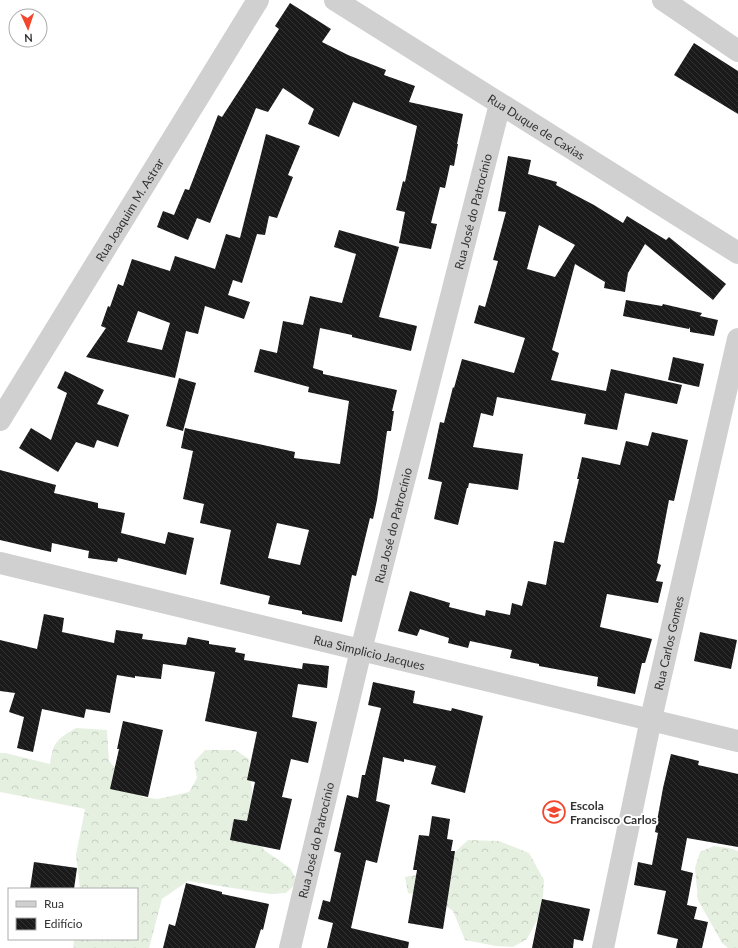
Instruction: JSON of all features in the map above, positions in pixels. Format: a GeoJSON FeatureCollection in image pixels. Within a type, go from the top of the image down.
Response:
{"type":"FeatureCollection","features":[{"type":"Feature","properties":{"kind":"street","name":"Rua Joaquim M. Astrar"},"geometry":{"type":"LineString","coordinates":[[0,420],[258,0]]}},
{"type":"Feature","properties":{"kind":"street","name":"Rua Duque de Caxias"},"geometry":{"type":"LineString","coordinates":[[334,0],[738,253]]}},
{"type":"Feature","properties":{"kind":"street"},"geometry":{"type":"LineString","coordinates":[[663,0],[738,51]]}},
{"type":"Feature","properties":{"kind":"street","name":"Rua José do Patrocínio"},"geometry":{"type":"LineString","coordinates":[[290,948],[361,650],[500,104]]}},
{"type":"Feature","properties":{"kind":"street","name":"Rua Carlos Gomes"},"geometry":{"type":"LineString","coordinates":[[603,948],[651,720],[738,339]]}},
{"type":"Feature","properties":{"kind":"street","name":"Rua Simplicio Jacques"},"geometry":{"type":"LineString","coordinates":[[0,563],[738,741]]}},
{"type":"Feature","properties":{"kind":"green space"},"geometry":{"type":"Polygon","coordinates":[[[76,728],[107,730],[109,761],[142,797],[158,799],[189,792],[197,778],[194,762],[205,750],[235,750],[249,759],[256,836],[264,850],[290,868],[298,882],[286,893],[270,894],[188,881],[162,899],[149,948],[73,948],[74,940],[138,940],[138,888],[80,888],[76,855],[85,809],[0,792],[0,753],[50,764],[55,746],[64,735],[76,728]]]}},
{"type":"Feature","properties":{"kind":"green space"},"geometry":{"type":"Polygon","coordinates":[[[468,840],[499,841],[529,853],[544,880],[542,911],[527,939],[513,947],[496,946],[465,940],[453,911],[439,901],[408,893],[405,877],[435,871],[468,840]]]}},
{"type":"Feature","properties":{"kind":"green space"},"geometry":{"type":"Polygon","coordinates":[[[714,846],[738,851],[738,948],[728,948],[722,943],[698,900],[695,868],[700,852],[714,846]]]}},
{"type":"Feature","properties":{"kind":"building"},"geometry":{"type":"Polygon","coordinates":[[[290,3],[331,29],[322,42],[348,55],[386,70],[384,75],[415,86],[409,102],[463,114],[454,166],[450,165],[445,188],[440,187],[431,223],[437,224],[431,249],[399,243],[405,212],[396,210],[403,181],[405,182],[417,126],[353,102],[339,137],[308,124],[314,109],[283,88],[268,112],[256,108],[210,223],[197,218],[188,240],[157,227],[163,211],[174,215],[185,189],[189,190],[218,115],[222,117],[279,29],[275,26],[290,3]]]}},
{"type":"Feature","properties":{"kind":"building"},"geometry":{"type":"Polygon","coordinates":[[[694,43],[738,71],[738,114],[674,75],[694,43]]]}},
{"type":"Feature","properties":{"kind":"building"},"geometry":{"type":"Polygon","coordinates":[[[266,134],[300,146],[288,175],[293,177],[277,218],[269,216],[265,235],[257,234],[242,283],[233,280],[228,295],[250,302],[244,319],[205,306],[198,334],[186,331],[175,378],[86,357],[106,328],[101,326],[108,306],[110,307],[118,284],[123,286],[132,259],[170,271],[175,256],[215,269],[226,234],[240,238],[266,134]],[[138,311],[127,342],[162,350],[170,323],[138,311]]]}},
{"type":"Feature","properties":{"kind":"building"},"geometry":{"type":"Polygon","coordinates":[[[508,156],[531,160],[528,174],[557,182],[556,185],[594,205],[623,223],[627,216],[666,240],[669,237],[726,284],[713,300],[645,244],[628,273],[625,292],[604,288],[605,282],[575,264],[552,350],[559,353],[551,380],[606,391],[611,369],[682,385],[677,404],[625,393],[617,430],[584,424],[586,414],[497,397],[493,416],[481,413],[473,447],[523,454],[518,490],[469,483],[458,525],[434,519],[442,482],[428,479],[440,422],[444,423],[462,359],[514,373],[525,338],[474,323],[479,305],[485,307],[498,261],[493,260],[506,212],[498,211],[508,156]],[[539,225],[527,269],[555,277],[575,245],[539,225]]]}},
{"type":"Feature","properties":{"kind":"building"},"geometry":{"type":"Polygon","coordinates":[[[339,230],[399,247],[379,317],[417,326],[411,351],[320,328],[313,368],[323,371],[323,374],[397,390],[392,411],[394,411],[391,431],[387,431],[373,519],[370,518],[356,576],[352,575],[342,622],[302,614],[302,611],[268,604],[270,596],[220,584],[231,530],[200,523],[204,504],[183,499],[193,451],[181,448],[185,428],[295,452],[294,458],[340,464],[349,401],[308,392],[309,387],[254,372],[260,349],[277,353],[283,321],[303,325],[310,296],[342,303],[356,254],[334,247],[339,230]],[[277,523],[268,558],[300,565],[309,530],[277,523]]]}},
{"type":"Feature","properties":{"kind":"building"},"geometry":{"type":"Polygon","coordinates":[[[626,300],[662,306],[663,304],[702,313],[700,316],[718,320],[714,336],[690,332],[690,327],[689,329],[623,316],[626,300]]]}},
{"type":"Feature","properties":{"kind":"building"},"geometry":{"type":"Polygon","coordinates":[[[673,357],[704,364],[699,387],[668,380],[673,357]]]}},
{"type":"Feature","properties":{"kind":"building"},"geometry":{"type":"Polygon","coordinates":[[[65,371],[104,390],[97,404],[129,415],[118,447],[97,440],[94,448],[76,442],[58,472],[19,448],[31,428],[51,440],[67,393],[57,388],[65,371]]]}},
{"type":"Feature","properties":{"kind":"building"},"geometry":{"type":"Polygon","coordinates":[[[179,378],[196,383],[183,431],[166,426],[179,378]]]}},
{"type":"Feature","properties":{"kind":"building"},"geometry":{"type":"Polygon","coordinates":[[[652,432],[688,440],[674,501],[669,500],[657,563],[661,565],[656,581],[663,582],[658,603],[607,594],[600,627],[652,639],[645,663],[642,663],[635,694],[597,686],[598,677],[539,666],[539,664],[510,658],[512,650],[470,641],[468,648],[448,643],[449,638],[420,629],[417,636],[398,631],[410,591],[450,603],[449,607],[485,616],[486,610],[510,615],[512,603],[522,606],[528,581],[546,585],[554,541],[564,543],[579,479],[577,479],[582,457],[620,465],[626,441],[648,446],[652,432]]]}},
{"type":"Feature","properties":{"kind":"building"},"geometry":{"type":"Polygon","coordinates":[[[0,470],[56,485],[54,493],[98,503],[98,508],[125,513],[121,533],[165,544],[168,532],[194,538],[186,575],[118,558],[117,562],[88,558],[89,551],[52,543],[51,552],[0,540],[0,470]]]}},
{"type":"Feature","properties":{"kind":"building"},"geometry":{"type":"Polygon","coordinates":[[[44,614],[64,618],[62,632],[114,643],[116,630],[143,634],[142,639],[186,645],[188,637],[209,641],[209,644],[236,648],[235,652],[245,654],[244,660],[302,669],[303,663],[329,666],[327,688],[298,684],[292,717],[317,722],[308,763],[291,759],[282,797],[292,799],[280,850],[230,840],[234,819],[247,821],[255,782],[247,780],[257,732],[205,721],[215,672],[163,664],[161,679],[135,676],[135,678],[117,675],[110,713],[86,709],[84,718],[42,709],[33,752],[17,748],[24,717],[9,712],[15,693],[0,691],[0,640],[37,649],[44,614]]]}},
{"type":"Feature","properties":{"kind":"building"},"geometry":{"type":"Polygon","coordinates":[[[700,632],[737,640],[731,669],[694,661],[700,632]]]}},
{"type":"Feature","properties":{"kind":"building"},"geometry":{"type":"Polygon","coordinates":[[[373,682],[415,691],[413,703],[451,711],[452,708],[483,716],[465,793],[431,784],[436,766],[404,759],[404,762],[383,757],[376,801],[390,805],[377,863],[366,860],[351,928],[409,942],[408,948],[327,948],[333,923],[318,919],[323,900],[330,902],[341,853],[334,851],[347,795],[358,798],[362,775],[365,775],[381,708],[368,705],[373,682]]]}},
{"type":"Feature","properties":{"kind":"building"},"geometry":{"type":"Polygon","coordinates":[[[123,721],[163,730],[148,797],[110,789],[119,749],[117,749],[123,721]]]}},
{"type":"Feature","properties":{"kind":"building"},"geometry":{"type":"Polygon","coordinates":[[[671,754],[699,761],[698,765],[738,774],[738,847],[687,838],[681,870],[693,873],[687,905],[697,907],[694,919],[708,922],[702,948],[676,948],[678,939],[657,934],[666,891],[634,885],[638,862],[652,865],[658,833],[655,832],[671,754]]]}},
{"type":"Feature","properties":{"kind":"building"},"geometry":{"type":"Polygon","coordinates":[[[432,816],[450,819],[447,839],[453,840],[451,851],[455,851],[443,929],[408,923],[417,870],[413,870],[419,835],[429,836],[432,816]]]}},
{"type":"Feature","properties":{"kind":"building"},"geometry":{"type":"Polygon","coordinates":[[[34,862],[77,868],[74,888],[30,888],[34,862]]]}},
{"type":"Feature","properties":{"kind":"building"},"geometry":{"type":"Polygon","coordinates":[[[186,883],[222,892],[222,894],[269,904],[263,930],[261,929],[255,948],[163,948],[169,924],[175,926],[186,883]]]}},
{"type":"Feature","properties":{"kind":"building"},"geometry":{"type":"Polygon","coordinates":[[[542,899],[590,909],[583,941],[574,939],[573,948],[532,948],[542,899]]]}},
{"type":"Feature","properties":{"kind":"place","name":"Escola Francisco Carlos"},"geometry":{"type":"Point","coordinates":[554,812]}}]}
